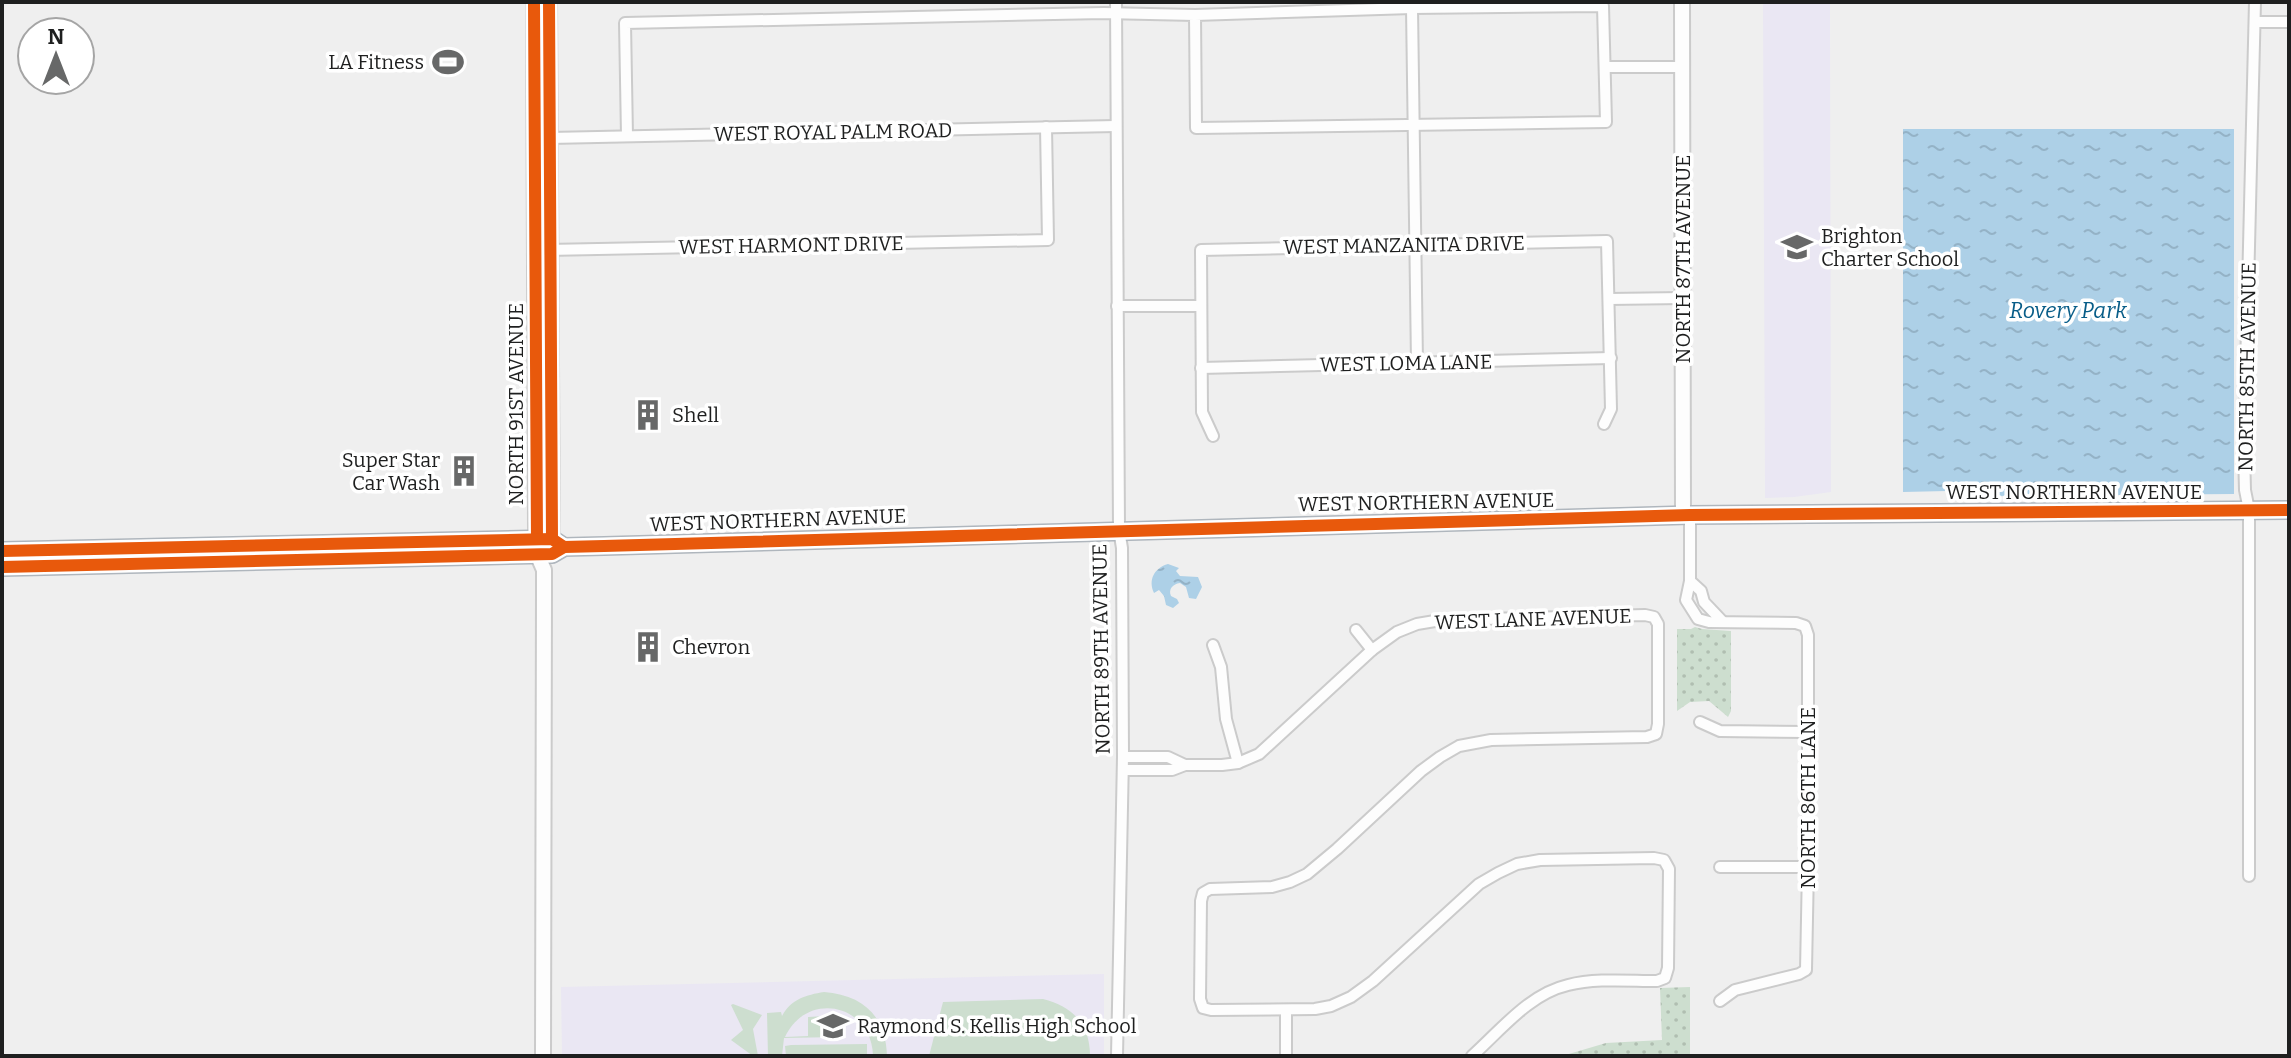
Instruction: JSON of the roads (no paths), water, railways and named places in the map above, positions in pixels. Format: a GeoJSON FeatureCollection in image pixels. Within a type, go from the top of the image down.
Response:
{"type":"FeatureCollection","features":[{"type":"Feature","properties":{"kind":"main road","name":"NORTH 91ST AVENUE"},"geometry":{"type":"LineString","coordinates":[[534,2],[534,64],[551,406],[543,1056]]}},
{"type":"Feature","properties":{"kind":"main road","name":"NORTH 91ST AVENUE"},"geometry":{"type":"LineString","coordinates":[[548,550],[535,319],[550,138],[549,2]]}},
{"type":"Feature","properties":{"kind":"main road","name":"NORTH 87TH AVENUE"},"geometry":{"type":"LineString","coordinates":[[1682,2],[1686,515]]}},
{"type":"Feature","properties":{"kind":"main road"},"geometry":{"type":"LineString","coordinates":[[534,64],[541,88],[542,125],[550,138]]}},
{"type":"Feature","properties":{"kind":"main road"},"geometry":{"type":"LineString","coordinates":[[535,319],[542,349],[542,394],[545,404],[551,406]]}},
{"type":"Feature","properties":{"kind":"main road","name":"WEST NORTHERN AVENUE"},"geometry":{"type":"LineString","coordinates":[[2,551],[251,553],[548,550],[1119,530],[1686,515],[2289,510]]}},
{"type":"Feature","properties":{"kind":"main road","name":"WEST NORTHERN AVENUE"},"geometry":{"type":"LineString","coordinates":[[2,567],[251,553]]}},
{"type":"Feature","properties":{"kind":"main road"},"geometry":{"type":"LineString","coordinates":[[2,577],[26,576],[72,565]]}},
{"type":"Feature","properties":{"kind":"street","name":"NORTH 89TH AVENUE"},"geometry":{"type":"LineString","coordinates":[[1116,2],[1123,757],[1117,1056]]}},
{"type":"Feature","properties":{"kind":"street","name":"NORTH 85TH AVENUE"},"geometry":{"type":"LineString","coordinates":[[2249,876],[2249,510],[2245,490],[2244,426],[2255,2]]}},
{"type":"Feature","properties":{"kind":"street"},"geometry":{"type":"LineString","coordinates":[[627,136],[625,23],[1104,13],[1195,15],[1412,8],[1603,6],[1606,122],[1196,128],[1195,15]]}},
{"type":"Feature","properties":{"kind":"street"},"geometry":{"type":"LineString","coordinates":[[1412,8],[1417,362]]}},
{"type":"Feature","properties":{"kind":"street"},"geometry":{"type":"LineString","coordinates":[[2255,22],[2289,22]]}},
{"type":"Feature","properties":{"kind":"street"},"geometry":{"type":"LineString","coordinates":[[1605,67],[1682,67]]}},
{"type":"Feature","properties":{"kind":"street","name":"WEST ROYAL PALM ROAD"},"geometry":{"type":"LineString","coordinates":[[550,138],[1116,126]]}},
{"type":"Feature","properties":{"kind":"street","name":"WEST HARMONT DRIVE"},"geometry":{"type":"LineString","coordinates":[[542,250],[1048,240],[1046,127]]}},
{"type":"Feature","properties":{"kind":"street","name":"WEST MANZANITA DRIVE"},"geometry":{"type":"LineString","coordinates":[[1200,306],[1201,250],[1607,241],[1609,299]]}},
{"type":"Feature","properties":{"kind":"street"},"geometry":{"type":"LineString","coordinates":[[1604,424],[1611,409],[1609,299],[1683,298]]}},
{"type":"Feature","properties":{"kind":"street"},"geometry":{"type":"LineString","coordinates":[[1117,306],[1200,306],[1202,412],[1213,436]]}},
{"type":"Feature","properties":{"kind":"street","name":"WEST LOMA LANE"},"geometry":{"type":"LineString","coordinates":[[1201,368],[1611,358]]}},
{"type":"Feature","properties":{"kind":"street","name":"NORTH 87TH AVENUE"},"geometry":{"type":"LineString","coordinates":[[1686,515],[1690,581],[1686,600],[1691,610]]}},
{"type":"Feature","properties":{"kind":"street"},"geometry":{"type":"LineString","coordinates":[[1690,581],[1722,621]]}},
{"type":"Feature","properties":{"kind":"street"},"geometry":{"type":"LineString","coordinates":[[1704,602],[1691,610],[1698,619],[1722,621]]}},
{"type":"Feature","properties":{"kind":"street","name":"WEST LANE AVENUE"},"geometry":{"type":"LineString","coordinates":[[1123,770],[1172,770],[1185,765],[1238,763],[1259,754],[1372,650],[1397,632],[1417,624],[1441,620],[1654,617],[1658,624],[1656,734],[1647,737],[1491,740],[1459,746],[1421,771],[1307,874],[1272,887],[1210,889],[1203,893],[1200,999],[1203,1008],[1286,1010]]}},
{"type":"Feature","properties":{"kind":"street","name":"NORTH 86TH LANE"},"geometry":{"type":"LineString","coordinates":[[1720,1001],[1735,990],[1806,970],[1808,867],[1808,635],[1805,626],[1796,623],[1722,621]]}},
{"type":"Feature","properties":{"kind":"street"},"geometry":{"type":"LineString","coordinates":[[1356,630],[1372,650]]}},
{"type":"Feature","properties":{"kind":"street"},"geometry":{"type":"LineString","coordinates":[[1213,645],[1221,667],[1226,719],[1238,763]]}},
{"type":"Feature","properties":{"kind":"street"},"geometry":{"type":"LineString","coordinates":[[1700,722],[1720,731],[1808,732]]}},
{"type":"Feature","properties":{"kind":"street","name":"WEST LANE AVENUE"},"geometry":{"type":"LineString","coordinates":[[1123,757],[1168,757],[1185,765]]}},
{"type":"Feature","properties":{"kind":"street"},"geometry":{"type":"LineString","coordinates":[[1286,1056],[1286,1010],[1331,1006],[1351,997],[1373,981],[1479,884],[1498,873],[1517,864],[1540,860],[1664,860],[1669,869],[1668,968],[1665,978],[1657,981],[1579,983],[1551,991],[1529,1004],[1472,1056]]}},
{"type":"Feature","properties":{"kind":"street"},"geometry":{"type":"LineString","coordinates":[[1720,867],[1808,867]]}},
{"type":"Feature","properties":{"kind":"water","name":"Rovery Park"},"geometry":{"type":"Polygon","coordinates":[[[1903,129],[2234,129],[2234,494],[1991,496],[1947,491],[1903,492],[1903,129]]]}},
{"type":"Feature","properties":{"kind":"water"},"geometry":{"type":"Polygon","coordinates":[[[1168,564],[1179,568],[1176,571],[1180,576],[1198,577],[1202,587],[1196,599],[1189,598],[1186,587],[1180,583],[1171,589],[1171,596],[1179,603],[1173,608],[1166,605],[1159,590],[1154,593],[1154,575],[1159,568],[1168,564]]]}},
{"type":"Feature","properties":{"kind":"place","name":"LA Fitness"},"geometry":{"type":"Point","coordinates":[448,62]}},
{"type":"Feature","properties":{"kind":"place","name":"Brighton Charter School"},"geometry":{"type":"Point","coordinates":[1797,247]}},
{"type":"Feature","properties":{"kind":"place","name":"Shell"},"geometry":{"type":"Point","coordinates":[648,415]}},
{"type":"Feature","properties":{"kind":"place","name":"Super Star Car Wash"},"geometry":{"type":"Point","coordinates":[464,471]}},
{"type":"Feature","properties":{"kind":"place","name":"Chevron"},"geometry":{"type":"Point","coordinates":[648,647]}},
{"type":"Feature","properties":{"kind":"place","name":"Raymond S. Kellis High School"},"geometry":{"type":"Point","coordinates":[833,1026]}}]}
